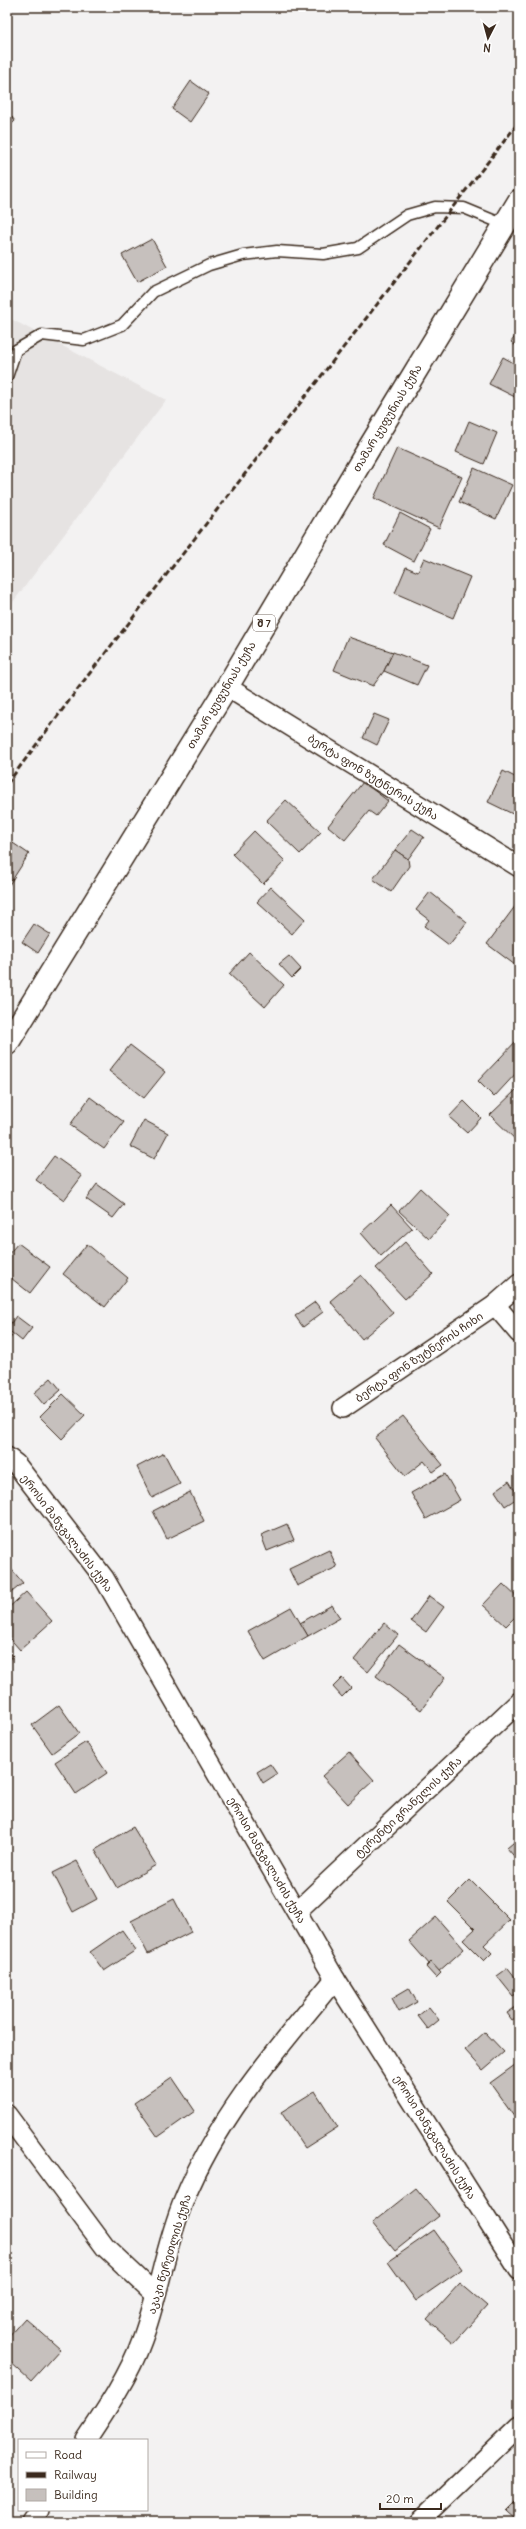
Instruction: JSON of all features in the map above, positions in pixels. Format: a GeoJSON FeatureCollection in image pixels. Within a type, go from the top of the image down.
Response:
{"type":"FeatureCollection","features":[{"type":"Feature","properties":{"kind":"main road","name":"თამარ ყუფუნიას ქუჩა"},"geometry":{"type":"LineString","coordinates":[[7,1044],[227,687],[356,468],[519,201]]}},
{"type":"Feature","properties":{"kind":"street","name":"ბერტა ფონ ზუტნერის ქუჩა"},"geometry":{"type":"LineString","coordinates":[[227,687],[519,866]]}},
{"type":"Feature","properties":{"kind":"street"},"geometry":{"type":"LineString","coordinates":[[519,1284],[495,1305],[519,1333]]}},
{"type":"Feature","properties":{"kind":"street","name":"ბერტა ფონ ზუტნერის ჩიხი"},"geometry":{"type":"LineString","coordinates":[[344,1408],[495,1305]]}},
{"type":"Feature","properties":{"kind":"street","name":"ეროსი მანჯგალაძის ქუჩა"},"geometry":{"type":"LineString","coordinates":[[7,1457],[16,1464],[104,1578],[335,1979],[519,2270]]}},
{"type":"Feature","properties":{"kind":"street","name":"ტერენტი გრანელის ქუჩა"},"geometry":{"type":"LineString","coordinates":[[297,1911],[519,1702]]}},
{"type":"Feature","properties":{"kind":"street","name":"აკაკი წერეთლის ქუჩა"},"geometry":{"type":"LineString","coordinates":[[87,2439],[109,2405],[142,2341],[183,2201],[210,2145],[260,2070],[335,1979]]}},
{"type":"Feature","properties":{"kind":"street"},"geometry":{"type":"LineString","coordinates":[[7,2115],[106,2247],[155,2294]]}},
{"type":"Feature","properties":{"kind":"street"},"geometry":{"type":"LineString","coordinates":[[419,2522],[519,2426]]}},
{"type":"Feature","properties":{"kind":"street"},"geometry":{"type":"LineString","coordinates":[[31,2522],[38,2511]]}},
{"type":"Feature","properties":{"kind":"lane"},"geometry":{"type":"LineString","coordinates":[[7,377],[16,350],[42,335],[84,340],[122,325],[153,292],[209,265],[243,255],[277,251],[323,254],[358,248],[407,215],[435,207],[464,208],[505,225]]}},
{"type":"Feature","properties":{"kind":"shaded area"},"geometry":{"type":"Polygon","coordinates":[[[7,317],[166,400],[7,610],[7,317]]]}},
{"type":"Feature","properties":{"kind":"building"},"geometry":{"type":"Polygon","coordinates":[[[191,81],[209,94],[190,122],[172,109],[191,81]]]}},
{"type":"Feature","properties":{"kind":"building"},"geometry":{"type":"Polygon","coordinates":[[[7,111],[15,121],[7,128],[7,111]]]}},
{"type":"Feature","properties":{"kind":"building"},"geometry":{"type":"Polygon","coordinates":[[[152,239],[167,266],[137,282],[122,255],[152,239]]]}},
{"type":"Feature","properties":{"kind":"building"},"geometry":{"type":"Polygon","coordinates":[[[519,331],[519,348],[511,342],[519,331]]]}},
{"type":"Feature","properties":{"kind":"building"},"geometry":{"type":"Polygon","coordinates":[[[503,357],[519,366],[519,399],[489,384],[503,357]]]}},
{"type":"Feature","properties":{"kind":"building"},"geometry":{"type":"Polygon","coordinates":[[[469,421],[497,433],[484,464],[456,452],[469,421]]]}},
{"type":"Feature","properties":{"kind":"building"},"geometry":{"type":"Polygon","coordinates":[[[397,448],[462,477],[439,528],[374,498],[397,448]]]}},
{"type":"Feature","properties":{"kind":"building"},"geometry":{"type":"Polygon","coordinates":[[[474,468],[512,485],[496,519],[459,502],[474,468]]]}},
{"type":"Feature","properties":{"kind":"building"},"geometry":{"type":"Polygon","coordinates":[[[400,513],[430,529],[414,561],[384,545],[400,513]]]}},
{"type":"Feature","properties":{"kind":"building"},"geometry":{"type":"Polygon","coordinates":[[[424,558],[470,577],[453,618],[395,593],[406,567],[418,572],[424,558]]]}},
{"type":"Feature","properties":{"kind":"building"},"geometry":{"type":"Polygon","coordinates":[[[348,637],[393,652],[384,671],[373,686],[334,670],[348,637]]]}},
{"type":"Feature","properties":{"kind":"building"},"geometry":{"type":"Polygon","coordinates":[[[393,652],[427,665],[417,685],[384,671],[393,652]]]}},
{"type":"Feature","properties":{"kind":"building"},"geometry":{"type":"Polygon","coordinates":[[[374,714],[389,720],[377,745],[363,738],[374,714]]]}},
{"type":"Feature","properties":{"kind":"building"},"geometry":{"type":"Polygon","coordinates":[[[503,771],[519,779],[519,817],[488,802],[503,771]]]}},
{"type":"Feature","properties":{"kind":"building"},"geometry":{"type":"Polygon","coordinates":[[[363,782],[388,801],[376,816],[369,811],[345,840],[328,826],[363,782]]]}},
{"type":"Feature","properties":{"kind":"building"},"geometry":{"type":"Polygon","coordinates":[[[286,800],[321,832],[300,854],[266,821],[286,800]]]}},
{"type":"Feature","properties":{"kind":"building"},"geometry":{"type":"Polygon","coordinates":[[[412,829],[424,837],[408,859],[395,850],[412,829]]]}},
{"type":"Feature","properties":{"kind":"building"},"geometry":{"type":"Polygon","coordinates":[[[254,831],[285,861],[263,884],[232,854],[254,831]]]}},
{"type":"Feature","properties":{"kind":"building"},"geometry":{"type":"Polygon","coordinates":[[[7,839],[29,854],[7,888],[7,839]]]}},
{"type":"Feature","properties":{"kind":"building"},"geometry":{"type":"Polygon","coordinates":[[[395,850],[408,859],[409,866],[391,892],[373,879],[395,850]]]}},
{"type":"Feature","properties":{"kind":"building"},"geometry":{"type":"Polygon","coordinates":[[[271,887],[305,919],[292,934],[257,902],[271,887]]]}},
{"type":"Feature","properties":{"kind":"building"},"geometry":{"type":"Polygon","coordinates":[[[430,892],[467,922],[449,945],[424,926],[429,920],[416,910],[430,892]]]}},
{"type":"Feature","properties":{"kind":"building"},"geometry":{"type":"Polygon","coordinates":[[[519,901],[519,968],[487,944],[519,901]]]}},
{"type":"Feature","properties":{"kind":"building"},"geometry":{"type":"Polygon","coordinates":[[[34,924],[50,934],[38,953],[22,942],[34,924]]]}},
{"type":"Feature","properties":{"kind":"building"},"geometry":{"type":"Polygon","coordinates":[[[249,952],[284,985],[265,1007],[229,974],[249,952]]]}},
{"type":"Feature","properties":{"kind":"building"},"geometry":{"type":"Polygon","coordinates":[[[289,956],[301,969],[292,978],[279,964],[289,956]]]}},
{"type":"Feature","properties":{"kind":"building"},"geometry":{"type":"Polygon","coordinates":[[[519,1038],[519,1070],[494,1097],[478,1081],[519,1038]]]}},
{"type":"Feature","properties":{"kind":"building"},"geometry":{"type":"Polygon","coordinates":[[[130,1045],[165,1072],[144,1098],[109,1071],[130,1045]]]}},
{"type":"Feature","properties":{"kind":"building"},"geometry":{"type":"Polygon","coordinates":[[[517,1089],[519,1091],[519,1143],[490,1115],[517,1089]]]}},
{"type":"Feature","properties":{"kind":"building"},"geometry":{"type":"Polygon","coordinates":[[[90,1097],[124,1122],[104,1149],[70,1125],[90,1097]]]}},
{"type":"Feature","properties":{"kind":"building"},"geometry":{"type":"Polygon","coordinates":[[[464,1101],[481,1118],[467,1133],[449,1117],[464,1101]]]}},
{"type":"Feature","properties":{"kind":"building"},"geometry":{"type":"Polygon","coordinates":[[[144,1120],[168,1133],[154,1159],[130,1146],[144,1120]]]}},
{"type":"Feature","properties":{"kind":"building"},"geometry":{"type":"Polygon","coordinates":[[[54,1156],[82,1176],[64,1200],[36,1180],[54,1156]]]}},
{"type":"Feature","properties":{"kind":"building"},"geometry":{"type":"Polygon","coordinates":[[[97,1184],[124,1204],[113,1218],[86,1199],[97,1184]]]}},
{"type":"Feature","properties":{"kind":"building"},"geometry":{"type":"Polygon","coordinates":[[[420,1188],[450,1216],[429,1239],[399,1211],[420,1188]]]}},
{"type":"Feature","properties":{"kind":"building"},"geometry":{"type":"Polygon","coordinates":[[[391,1205],[412,1228],[381,1256],[361,1233],[391,1205]]]}},
{"type":"Feature","properties":{"kind":"building"},"geometry":{"type":"Polygon","coordinates":[[[405,1242],[433,1274],[405,1299],[376,1268],[405,1242]]]}},
{"type":"Feature","properties":{"kind":"building"},"geometry":{"type":"Polygon","coordinates":[[[18,1243],[50,1267],[30,1293],[7,1275],[7,1256],[18,1243]]]}},
{"type":"Feature","properties":{"kind":"building"},"geometry":{"type":"Polygon","coordinates":[[[87,1244],[128,1278],[105,1307],[63,1274],[87,1244]]]}},
{"type":"Feature","properties":{"kind":"building"},"geometry":{"type":"Polygon","coordinates":[[[361,1275],[393,1313],[362,1339],[330,1301],[361,1275]]]}},
{"type":"Feature","properties":{"kind":"building"},"geometry":{"type":"Polygon","coordinates":[[[315,1302],[323,1312],[303,1327],[295,1316],[315,1302]]]}},
{"type":"Feature","properties":{"kind":"building"},"geometry":{"type":"Polygon","coordinates":[[[16,1316],[32,1328],[22,1341],[7,1329],[16,1316]]]}},
{"type":"Feature","properties":{"kind":"building"},"geometry":{"type":"Polygon","coordinates":[[[7,1332],[12,1336],[7,1342],[7,1332]]]}},
{"type":"Feature","properties":{"kind":"building"},"geometry":{"type":"Polygon","coordinates":[[[51,1378],[61,1390],[44,1405],[34,1393],[51,1378]]]}},
{"type":"Feature","properties":{"kind":"building"},"geometry":{"type":"Polygon","coordinates":[[[63,1394],[85,1415],[62,1439],[40,1417],[63,1394]]]}},
{"type":"Feature","properties":{"kind":"building"},"geometry":{"type":"Polygon","coordinates":[[[403,1416],[443,1465],[433,1472],[424,1461],[405,1476],[375,1438],[403,1416]]]}},
{"type":"Feature","properties":{"kind":"building"},"geometry":{"type":"Polygon","coordinates":[[[164,1453],[180,1484],[152,1498],[137,1467],[164,1453]]]}},
{"type":"Feature","properties":{"kind":"building"},"geometry":{"type":"Polygon","coordinates":[[[445,1474],[460,1500],[426,1519],[411,1493],[445,1474]]]}},
{"type":"Feature","properties":{"kind":"building"},"geometry":{"type":"Polygon","coordinates":[[[509,1481],[519,1497],[505,1506],[495,1491],[509,1481]]]}},
{"type":"Feature","properties":{"kind":"building"},"geometry":{"type":"Polygon","coordinates":[[[190,1492],[204,1521],[167,1539],[153,1511],[190,1492]]]}},
{"type":"Feature","properties":{"kind":"building"},"geometry":{"type":"Polygon","coordinates":[[[287,1524],[294,1540],[267,1551],[261,1535],[287,1524]]]}},
{"type":"Feature","properties":{"kind":"building"},"geometry":{"type":"Polygon","coordinates":[[[329,1550],[337,1567],[297,1586],[289,1569],[329,1550]]]}},
{"type":"Feature","properties":{"kind":"building"},"geometry":{"type":"Polygon","coordinates":[[[7,1564],[23,1583],[7,1596],[7,1564]]]}},
{"type":"Feature","properties":{"kind":"building"},"geometry":{"type":"Polygon","coordinates":[[[503,1584],[519,1599],[519,1613],[506,1626],[483,1605],[503,1584]]]}},
{"type":"Feature","properties":{"kind":"building"},"geometry":{"type":"Polygon","coordinates":[[[26,1592],[52,1621],[20,1650],[7,1635],[7,1609],[26,1592]]]}},
{"type":"Feature","properties":{"kind":"building"},"geometry":{"type":"Polygon","coordinates":[[[429,1596],[444,1607],[426,1632],[411,1621],[429,1596]]]}},
{"type":"Feature","properties":{"kind":"building"},"geometry":{"type":"Polygon","coordinates":[[[332,1605],[340,1618],[308,1636],[300,1623],[332,1605]]]}},
{"type":"Feature","properties":{"kind":"building"},"geometry":{"type":"Polygon","coordinates":[[[291,1607],[308,1636],[265,1661],[248,1631],[291,1607]]]}},
{"type":"Feature","properties":{"kind":"building"},"geometry":{"type":"Polygon","coordinates":[[[384,1623],[398,1635],[368,1672],[354,1660],[384,1623]]]}},
{"type":"Feature","properties":{"kind":"building"},"geometry":{"type":"Polygon","coordinates":[[[399,1644],[445,1678],[421,1710],[376,1676],[399,1644]]]}},
{"type":"Feature","properties":{"kind":"building"},"geometry":{"type":"Polygon","coordinates":[[[7,1650],[13,1656],[7,1663],[7,1650]]]}},
{"type":"Feature","properties":{"kind":"building"},"geometry":{"type":"Polygon","coordinates":[[[342,1678],[351,1688],[342,1697],[333,1687],[342,1678]]]}},
{"type":"Feature","properties":{"kind":"building"},"geometry":{"type":"Polygon","coordinates":[[[59,1705],[79,1733],[52,1753],[32,1725],[59,1705]]]}},
{"type":"Feature","properties":{"kind":"building"},"geometry":{"type":"Polygon","coordinates":[[[86,1742],[107,1773],[76,1794],[55,1762],[86,1742]]]}},
{"type":"Feature","properties":{"kind":"building"},"geometry":{"type":"Polygon","coordinates":[[[349,1752],[374,1780],[348,1804],[322,1776],[349,1752]]]}},
{"type":"Feature","properties":{"kind":"building"},"geometry":{"type":"Polygon","coordinates":[[[270,1764],[277,1774],[263,1783],[257,1772],[270,1764]]]}},
{"type":"Feature","properties":{"kind":"building"},"geometry":{"type":"Polygon","coordinates":[[[133,1827],[156,1865],[117,1888],[95,1850],[133,1827]]]}},
{"type":"Feature","properties":{"kind":"building"},"geometry":{"type":"Polygon","coordinates":[[[519,1838],[519,1862],[507,1848],[519,1838]]]}},
{"type":"Feature","properties":{"kind":"building"},"geometry":{"type":"Polygon","coordinates":[[[77,1861],[97,1899],[73,1912],[53,1873],[77,1861]]]}},
{"type":"Feature","properties":{"kind":"building"},"geometry":{"type":"Polygon","coordinates":[[[470,1880],[510,1920],[484,1945],[492,1953],[484,1961],[463,1940],[475,1929],[448,1902],[470,1880]]]}},
{"type":"Feature","properties":{"kind":"building"},"geometry":{"type":"Polygon","coordinates":[[[174,1899],[191,1932],[148,1954],[131,1921],[174,1899]]]}},
{"type":"Feature","properties":{"kind":"building"},"geometry":{"type":"Polygon","coordinates":[[[436,1917],[464,1949],[437,1973],[409,1941],[436,1917]]]}},
{"type":"Feature","properties":{"kind":"building"},"geometry":{"type":"Polygon","coordinates":[[[122,1930],[136,1950],[104,1971],[90,1952],[122,1930]]]}},
{"type":"Feature","properties":{"kind":"building"},"geometry":{"type":"Polygon","coordinates":[[[431,1962],[441,1973],[436,1978],[426,1967],[431,1962]]]}},
{"type":"Feature","properties":{"kind":"building"},"geometry":{"type":"Polygon","coordinates":[[[508,1968],[519,1982],[519,1992],[513,1996],[497,1976],[508,1968]]]}},
{"type":"Feature","properties":{"kind":"building"},"geometry":{"type":"Polygon","coordinates":[[[409,1988],[417,2002],[399,2012],[392,1998],[409,1988]]]}},
{"type":"Feature","properties":{"kind":"building"},"geometry":{"type":"Polygon","coordinates":[[[519,2005],[519,2016],[512,2020],[507,2013],[519,2005]]]}},
{"type":"Feature","properties":{"kind":"building"},"geometry":{"type":"Polygon","coordinates":[[[429,2007],[439,2020],[428,2029],[418,2016],[429,2007]]]}},
{"type":"Feature","properties":{"kind":"building"},"geometry":{"type":"Polygon","coordinates":[[[485,2032],[504,2052],[483,2070],[465,2050],[485,2032]]]}},
{"type":"Feature","properties":{"kind":"building"},"geometry":{"type":"Polygon","coordinates":[[[519,2062],[519,2115],[515,2118],[490,2083],[519,2062]]]}},
{"type":"Feature","properties":{"kind":"building"},"geometry":{"type":"Polygon","coordinates":[[[172,2077],[195,2111],[158,2137],[134,2103],[172,2077]]]}},
{"type":"Feature","properties":{"kind":"building"},"geometry":{"type":"Polygon","coordinates":[[[315,2091],[338,2127],[305,2148],[281,2112],[315,2091]]]}},
{"type":"Feature","properties":{"kind":"building"},"geometry":{"type":"Polygon","coordinates":[[[416,2188],[439,2216],[395,2251],[372,2223],[416,2188]]]}},
{"type":"Feature","properties":{"kind":"building"},"geometry":{"type":"Polygon","coordinates":[[[434,2230],[462,2269],[416,2301],[388,2262],[434,2230]]]}},
{"type":"Feature","properties":{"kind":"building"},"geometry":{"type":"Polygon","coordinates":[[[460,2283],[487,2306],[454,2343],[427,2319],[460,2283]]]}},
{"type":"Feature","properties":{"kind":"building"},"geometry":{"type":"Polygon","coordinates":[[[25,2318],[60,2349],[31,2381],[7,2359],[7,2338],[25,2318]]]}},
{"type":"Feature","properties":{"kind":"building"},"geometry":{"type":"Polygon","coordinates":[[[519,2498],[519,2522],[518,2522],[506,2511],[519,2498]]]}},
{"type":"Feature","properties":{"kind":"railway"},"geometry":{"type":"LineString","coordinates":[[7,784],[86,678],[519,122]]}}]}
